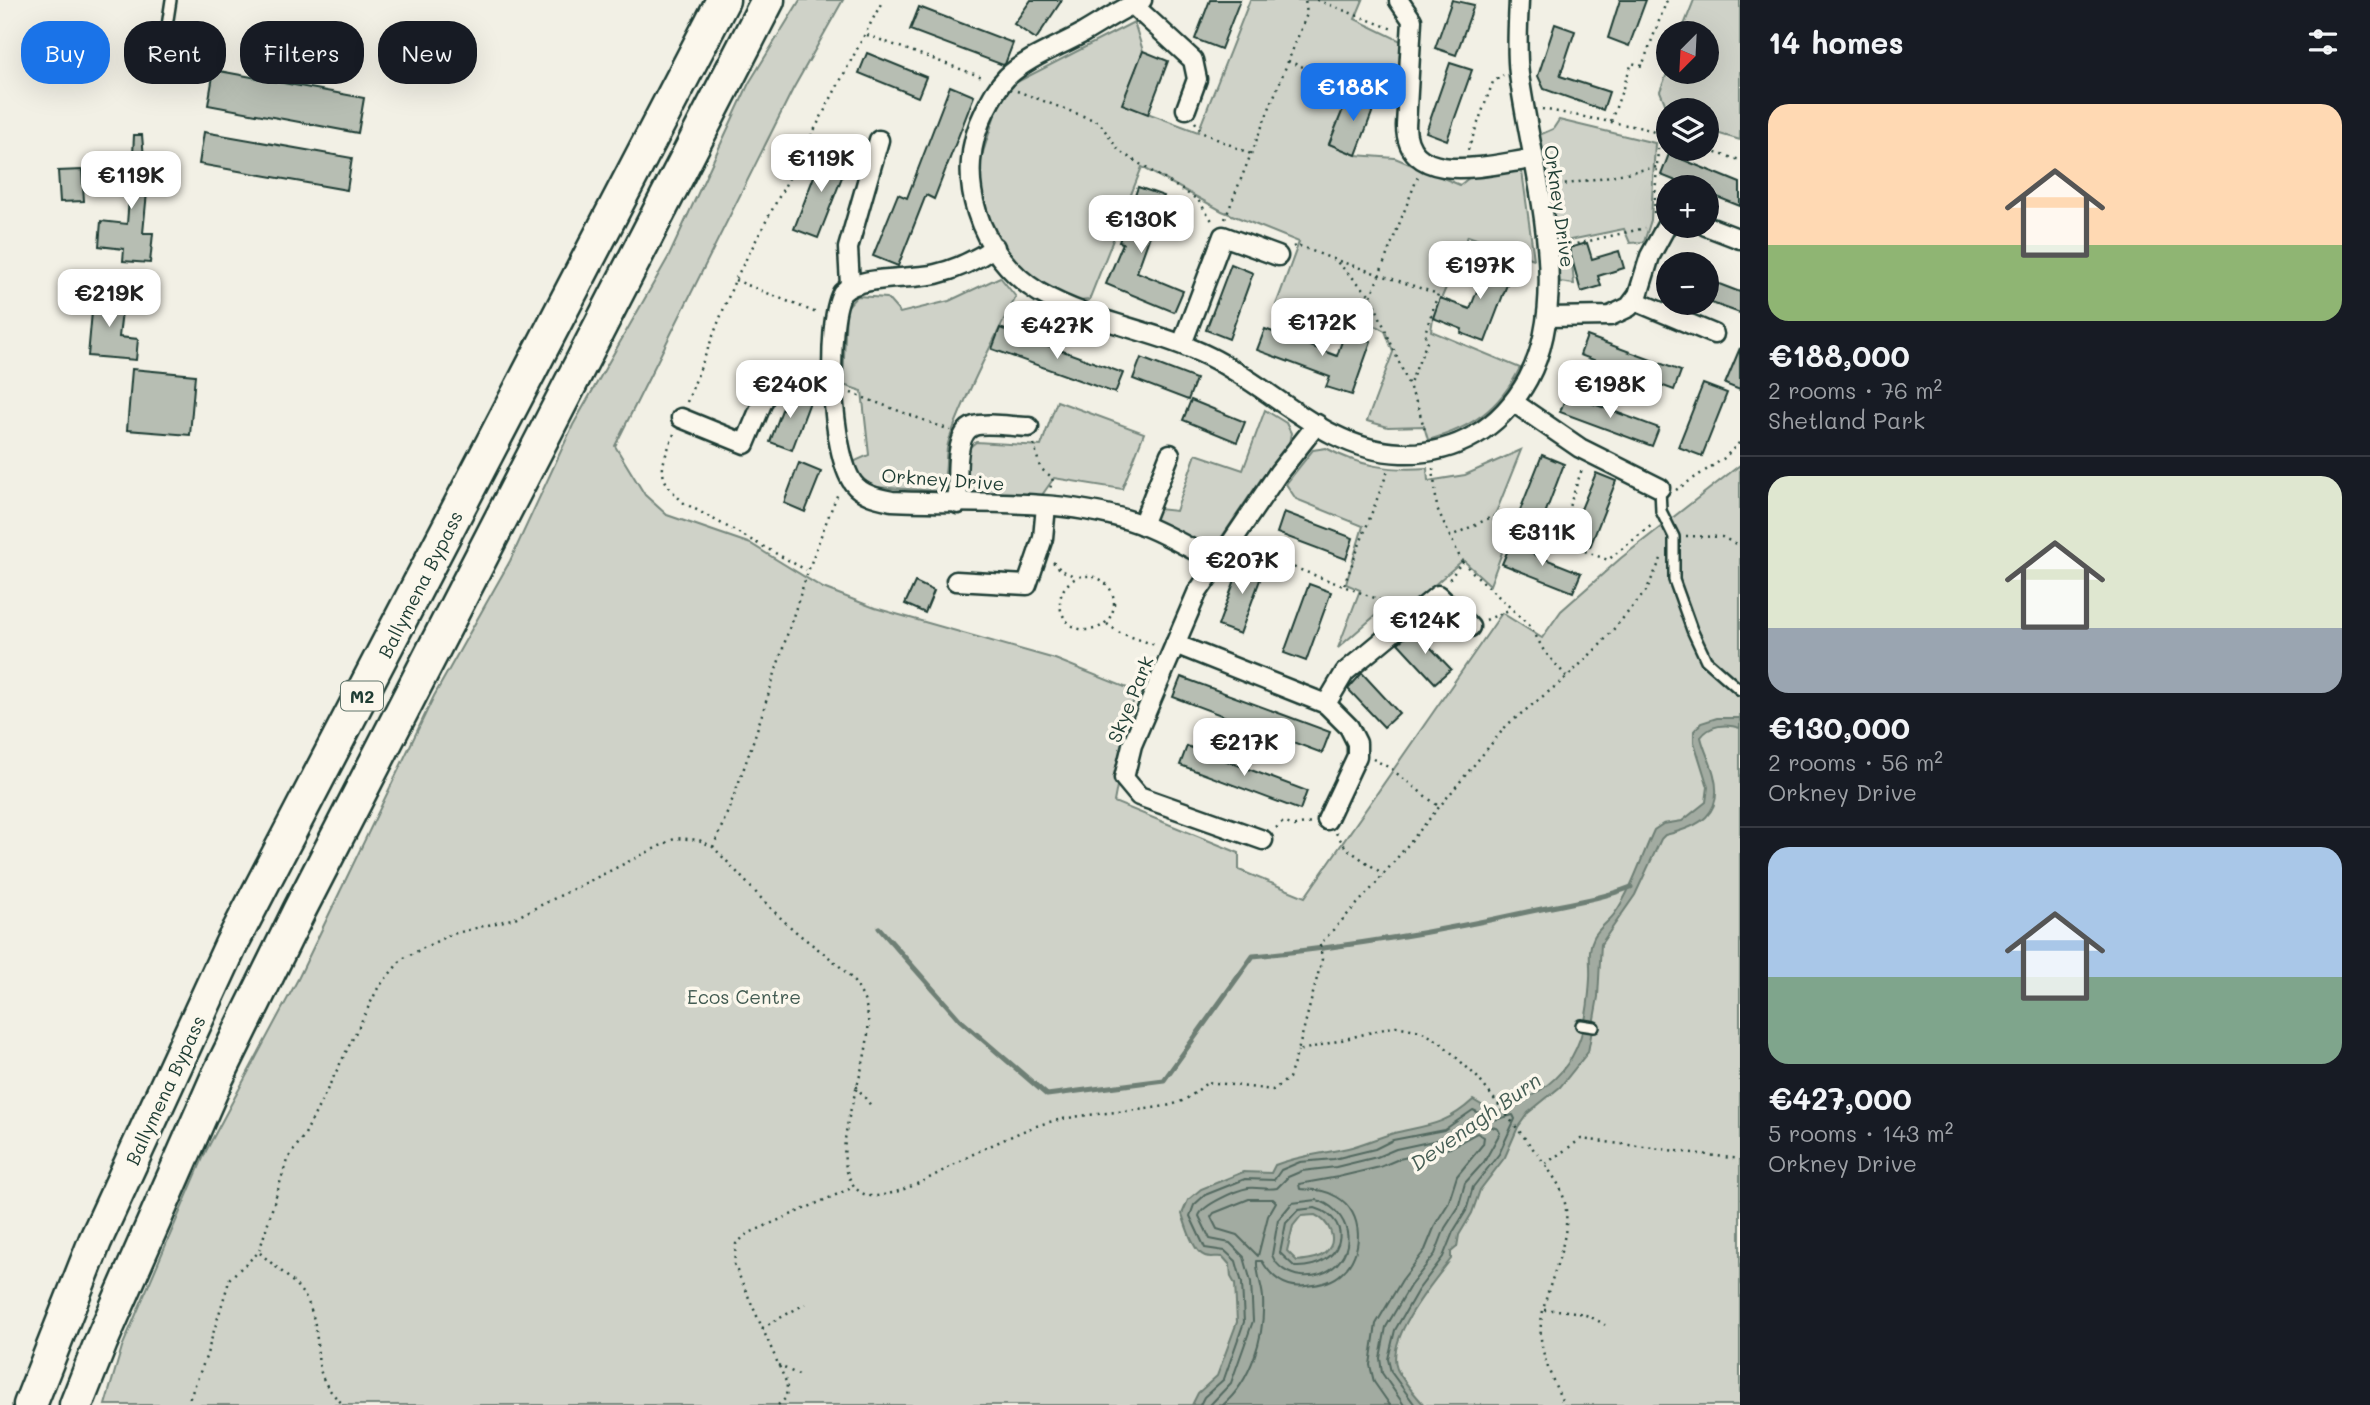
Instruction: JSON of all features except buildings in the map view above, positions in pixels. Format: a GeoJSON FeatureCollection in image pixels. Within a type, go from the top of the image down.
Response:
{"type":"FeatureCollection","features":[{"type":"Feature","properties":{"kind":"highway","name":"Ballymena Bypass"},"geometry":{"type":"LineString","coordinates":[[30,1405],[95,1241],[231,945],[723,0]]}},
{"type":"Feature","properties":{"kind":"highway","name":"M2"},"geometry":{"type":"LineString","coordinates":[[76,1405],[211,1091],[293,923],[768,0]]}},
{"type":"Feature","properties":{"kind":"street","name":"Orkney Drive"},"geometry":{"type":"LineString","coordinates":[[995,247],[1018,276],[1051,299],[1182,344],[1230,368],[1317,424],[1355,444],[1395,453],[1431,451],[1454,446],[1479,434],[1513,402],[1534,366],[1547,317],[1547,250],[1518,65],[1519,0]]}},
{"type":"Feature","properties":{"kind":"street"},"geometry":{"type":"LineString","coordinates":[[1399,1],[1412,20],[1407,144],[1422,159],[1445,168],[1460,169],[1532,159]]}},
{"type":"Feature","properties":{"kind":"street"},"geometry":{"type":"LineString","coordinates":[[850,478],[844,464],[831,384],[840,296],[850,285],[939,273],[971,262],[995,247],[973,203],[970,164],[981,119],[1001,85],[1011,74],[1034,58],[1137,2],[1193,60],[1197,79],[1186,109]]}},
{"type":"Feature","properties":{"kind":"street"},"geometry":{"type":"LineString","coordinates":[[850,285],[848,248],[878,140]]}},
{"type":"Feature","properties":{"kind":"street"},"geometry":{"type":"LineString","coordinates":[[1719,231],[1740,239]]}},
{"type":"Feature","properties":{"kind":"street"},"geometry":{"type":"LineString","coordinates":[[1182,344],[1223,236],[1278,256]]}},
{"type":"Feature","properties":{"kind":"street"},"geometry":{"type":"LineString","coordinates":[[1547,317],[1610,316],[1623,311],[1635,301],[1657,238]]}},
{"type":"Feature","properties":{"kind":"street"},"geometry":{"type":"LineString","coordinates":[[1635,301],[1714,334]]}},
{"type":"Feature","properties":{"kind":"street"},"geometry":{"type":"LineString","coordinates":[[681,418],[745,444],[771,382],[786,379],[831,384]]}},
{"type":"Feature","properties":{"kind":"street"},"geometry":{"type":"LineString","coordinates":[[1513,402],[1588,453],[1660,488]]}},
{"type":"Feature","properties":{"kind":"street"},"geometry":{"type":"LineString","coordinates":[[1175,644],[1197,593],[1217,562],[1317,424]]}},
{"type":"Feature","properties":{"kind":"street"},"geometry":{"type":"LineString","coordinates":[[958,504],[958,455],[964,435],[975,425],[1029,427]]}},
{"type":"Feature","properties":{"kind":"street"},"geometry":{"type":"LineString","coordinates":[[1142,525],[1170,454]]}},
{"type":"Feature","properties":{"kind":"street","name":"Orkney Drive"},"geometry":{"type":"LineString","coordinates":[[850,478],[863,492],[883,499],[1072,508],[1142,525],[1217,562]]}},
{"type":"Feature","properties":{"kind":"street"},"geometry":{"type":"LineString","coordinates":[[956,581],[1027,584],[1041,548],[1046,506]]}},
{"type":"Feature","properties":{"kind":"street"},"geometry":{"type":"LineString","coordinates":[[1326,704],[1345,672],[1438,595],[1470,627]]}},
{"type":"Feature","properties":{"kind":"street","name":"Skye Park"},"geometry":{"type":"LineString","coordinates":[[1263,839],[1139,796],[1124,778],[1132,745],[1175,644],[1326,704],[1352,732],[1358,751]]}},
{"type":"Feature","properties":{"kind":"street"},"geometry":{"type":"LineString","coordinates":[[1327,820],[1358,751]]}},
{"type":"Feature","properties":{"kind":"lane"},"geometry":{"type":"LineString","coordinates":[[168,21],[171,0]]}},
{"type":"Feature","properties":{"kind":"lane"},"geometry":{"type":"LineString","coordinates":[[1660,488],[1663,516],[1674,537],[1674,580],[1692,630],[1706,660],[1740,690]]}},
{"type":"Feature","properties":{"kind":"lane"},"geometry":{"type":"LineString","coordinates":[[1581,1025],[1594,1027]]}},
{"type":"Feature","properties":{"kind":"path"},"geometry":{"type":"LineString","coordinates":[[806,570],[684,503],[669,489],[662,477],[662,464],[735,280],[867,35],[883,0]]}},
{"type":"Feature","properties":{"kind":"path"},"geometry":{"type":"LineString","coordinates":[[1223,236],[1226,214],[1307,14],[1304,0]]}},
{"type":"Feature","properties":{"kind":"path"},"geometry":{"type":"LineString","coordinates":[[1317,0],[1411,36]]}},
{"type":"Feature","properties":{"kind":"path"},"geometry":{"type":"LineString","coordinates":[[1611,121],[1632,63],[1642,66],[1667,0]]}},
{"type":"Feature","properties":{"kind":"path"},"geometry":{"type":"LineString","coordinates":[[867,35],[1099,122],[1119,151],[1148,172],[1198,200],[1223,236]]}},
{"type":"Feature","properties":{"kind":"path"},"geometry":{"type":"LineString","coordinates":[[1289,61],[1407,108]]}},
{"type":"Feature","properties":{"kind":"path"},"geometry":{"type":"LineString","coordinates":[[1460,169],[1493,82],[1518,65]]}},
{"type":"Feature","properties":{"kind":"path"},"geometry":{"type":"LineString","coordinates":[[1525,108],[1563,111],[1656,132]]}},
{"type":"Feature","properties":{"kind":"path"},"geometry":{"type":"LineString","coordinates":[[1186,109],[1203,133],[1251,154]]}},
{"type":"Feature","properties":{"kind":"path"},"geometry":{"type":"LineString","coordinates":[[1719,154],[1740,160]]}},
{"type":"Feature","properties":{"kind":"path"},"geometry":{"type":"LineString","coordinates":[[1371,296],[1413,191],[1422,159]]}},
{"type":"Feature","properties":{"kind":"path"},"geometry":{"type":"LineString","coordinates":[[1657,161],[1658,175]]}},
{"type":"Feature","properties":{"kind":"path"},"geometry":{"type":"LineString","coordinates":[[1537,190],[1657,167]]}},
{"type":"Feature","properties":{"kind":"path"},"geometry":{"type":"LineString","coordinates":[[1547,250],[1656,227]]}},
{"type":"Feature","properties":{"kind":"path"},"geometry":{"type":"LineString","coordinates":[[1278,256],[1297,245],[1438,295],[1425,333],[1427,342],[1409,386]]}},
{"type":"Feature","properties":{"kind":"path"},"geometry":{"type":"LineString","coordinates":[[1335,260],[1371,296],[1418,407],[1431,451],[1437,508],[1462,562],[1531,627],[1544,651],[1567,677]]}},
{"type":"Feature","properties":{"kind":"path"},"geometry":{"type":"LineString","coordinates":[[735,280],[818,314],[836,315]]}},
{"type":"Feature","properties":{"kind":"path"},"geometry":{"type":"LineString","coordinates":[[831,384],[964,435]]}},
{"type":"Feature","properties":{"kind":"path"},"geometry":{"type":"LineString","coordinates":[[1029,427],[1040,468],[1053,478],[1046,506]]}},
{"type":"Feature","properties":{"kind":"path"},"geometry":{"type":"LineString","coordinates":[[1660,488],[1678,490],[1723,459],[1740,442]]}},
{"type":"Feature","properties":{"kind":"path"},"geometry":{"type":"LineString","coordinates":[[1344,585],[1395,453]]}},
{"type":"Feature","properties":{"kind":"path"},"geometry":{"type":"LineString","coordinates":[[1558,539],[1588,453]]}},
{"type":"Feature","properties":{"kind":"path"},"geometry":{"type":"LineString","coordinates":[[713,847],[736,795],[757,733],[806,570],[840,489],[850,478]]}},
{"type":"Feature","properties":{"kind":"path"},"geometry":{"type":"LineString","coordinates":[[1449,537],[1494,516],[1608,560],[1663,516]]}},
{"type":"Feature","properties":{"kind":"path"},"geometry":{"type":"LineString","coordinates":[[187,1405],[206,1357],[230,1278],[259,1252],[287,1160],[305,1134],[378,988],[402,959],[449,935],[515,918],[676,838],[699,841],[713,847],[793,929],[840,964],[857,984],[865,1003],[868,1030],[866,1051],[856,1086],[845,1145],[846,1171],[862,1194],[875,1197],[914,1184],[990,1146],[1047,1123],[1163,1106],[1182,1101],[1208,1082],[1273,1090],[1289,1078],[1298,1051],[1322,959],[1320,944],[1383,874],[1507,725],[1567,677],[1601,644],[1646,591],[1667,545],[1674,537],[1722,537],[1740,546]]}},
{"type":"Feature","properties":{"kind":"path"},"geometry":{"type":"LineString","coordinates":[[1230,543],[1415,613]]}},
{"type":"Feature","properties":{"kind":"path"},"geometry":{"type":"LineString","coordinates":[[1041,548],[1061,570],[1076,577],[1095,576],[1110,588],[1114,606],[1106,623],[1090,630],[1082,630],[1073,627],[1062,614],[1060,597],[1063,589],[1076,577]]}},
{"type":"Feature","properties":{"kind":"path"},"geometry":{"type":"LineString","coordinates":[[1438,595],[1462,562]]}},
{"type":"Feature","properties":{"kind":"path"},"geometry":{"type":"LineString","coordinates":[[1470,627],[1511,609]]}},
{"type":"Feature","properties":{"kind":"path"},"geometry":{"type":"LineString","coordinates":[[1106,623],[1120,633],[1157,647],[1175,644]]}},
{"type":"Feature","properties":{"kind":"path"},"geometry":{"type":"LineString","coordinates":[[1358,751],[1390,768],[1439,806]]}},
{"type":"Feature","properties":{"kind":"path"},"geometry":{"type":"LineString","coordinates":[[1263,839],[1283,822],[1294,826],[1327,820],[1346,848],[1383,874]]}},
{"type":"Feature","properties":{"kind":"path"},"geometry":{"type":"LineString","coordinates":[[1298,1051],[1396,1026],[1421,1031],[1440,1042],[1477,1077],[1545,1164],[1562,1193],[1565,1213],[1563,1245],[1544,1310],[1541,1343],[1564,1405]]}},
{"type":"Feature","properties":{"kind":"path"},"geometry":{"type":"LineString","coordinates":[[856,1086],[872,1107]]}},
{"type":"Feature","properties":{"kind":"path"},"geometry":{"type":"LineString","coordinates":[[1545,1164],[1581,1139],[1740,1159]]}},
{"type":"Feature","properties":{"kind":"path"},"geometry":{"type":"LineString","coordinates":[[778,1405],[786,1398],[787,1384],[734,1264],[736,1244],[747,1234],[854,1186]]}},
{"type":"Feature","properties":{"kind":"path"},"geometry":{"type":"LineString","coordinates":[[259,1252],[304,1294],[311,1308],[315,1327],[321,1378],[344,1405]]}},
{"type":"Feature","properties":{"kind":"path"},"geometry":{"type":"LineString","coordinates":[[762,1328],[805,1304]]}},
{"type":"Feature","properties":{"kind":"path"},"geometry":{"type":"LineString","coordinates":[[1544,1310],[1589,1314],[1605,1325]]}},
{"type":"Feature","properties":{"kind":"path"},"geometry":{"type":"LineString","coordinates":[[778,1365],[800,1376]]}},
{"type":"Feature","properties":{"kind":"green space","name":"Ecos Centre"},"geometry":{"type":"Polygon","coordinates":[[[800,0],[843,0],[793,89],[615,446],[645,495],[667,515],[751,544],[823,588],[875,608],[1055,659],[1135,691],[1114,802],[1239,853],[1239,870],[1305,897],[1502,613],[1542,638],[1561,611],[1621,558],[1740,465],[1740,1405],[105,1405],[122,1347],[206,1151],[298,979],[434,696],[510,561],[573,425],[669,256],[749,83],[800,0]]]}},
{"type":"Feature","properties":{"kind":"green space"},"geometry":{"type":"Polygon","coordinates":[[[1250,0],[1363,0],[1355,19],[1401,41],[1396,98],[1376,102],[1350,92],[1329,144],[1356,155],[1395,158],[1460,185],[1475,173],[1522,171],[1534,259],[1468,236],[1433,318],[1431,331],[1520,368],[1503,395],[1471,423],[1428,440],[1424,426],[1388,427],[1367,421],[1393,352],[1385,331],[1345,309],[1337,328],[1276,305],[1299,242],[1222,211],[1142,167],[1089,300],[1072,302],[1043,287],[999,244],[985,217],[979,192],[978,168],[998,105],[1013,84],[1134,22],[1143,51],[1123,104],[1198,132],[1250,0]]]}},
{"type":"Feature","properties":{"kind":"green space"},"geometry":{"type":"Polygon","coordinates":[[[1694,0],[1740,0],[1740,140],[1719,134],[1719,98],[1663,98],[1660,91],[1663,84],[1719,84],[1719,21],[1686,21],[1694,0]]]}},
{"type":"Feature","properties":{"kind":"green space"},"geometry":{"type":"Polygon","coordinates":[[[1559,120],[1655,143],[1651,220],[1644,242],[1630,243],[1624,229],[1570,240],[1574,284],[1560,282],[1537,136],[1553,129],[1559,120]]]}},
{"type":"Feature","properties":{"kind":"green space"},"geometry":{"type":"Polygon","coordinates":[[[1000,277],[1016,297],[956,422],[947,447],[941,484],[936,491],[874,487],[858,477],[853,462],[869,455],[862,391],[843,385],[846,308],[857,296],[887,298],[900,313],[949,301],[1000,277]]]}},
{"type":"Feature","properties":{"kind":"green space"},"geometry":{"type":"Polygon","coordinates":[[[1057,401],[1144,433],[1122,489],[1054,478],[1042,495],[970,493],[964,486],[965,451],[976,442],[1041,446],[1057,401]]]}},
{"type":"Feature","properties":{"kind":"green space"},"geometry":{"type":"Polygon","coordinates":[[[1265,410],[1286,423],[1291,433],[1289,444],[1261,479],[1217,544],[1204,547],[1156,520],[1154,515],[1158,509],[1176,511],[1196,454],[1243,470],[1265,410]]]}},
{"type":"Feature","properties":{"kind":"green space"},"geometry":{"type":"Polygon","coordinates":[[[1326,448],[1375,466],[1427,468],[1428,481],[1465,475],[1521,450],[1493,520],[1511,528],[1490,585],[1463,560],[1408,608],[1392,601],[1338,648],[1360,590],[1346,584],[1363,526],[1296,499],[1286,484],[1313,450],[1326,448]]]}},
{"type":"Feature","properties":{"kind":"water","name":"Devenagh Burn"},"geometry":{"type":"Polygon","coordinates":[[[1717,718],[1740,718],[1740,728],[1719,726],[1701,737],[1713,770],[1716,789],[1712,809],[1698,823],[1661,839],[1635,895],[1601,944],[1598,997],[1588,1052],[1560,1087],[1528,1113],[1518,1127],[1505,1157],[1480,1190],[1472,1213],[1459,1235],[1457,1247],[1451,1252],[1451,1259],[1404,1327],[1395,1357],[1397,1369],[1424,1405],[1192,1405],[1198,1393],[1217,1376],[1237,1322],[1235,1284],[1230,1265],[1223,1257],[1205,1256],[1197,1249],[1190,1238],[1182,1214],[1188,1200],[1201,1189],[1243,1172],[1271,1173],[1275,1165],[1284,1162],[1348,1148],[1436,1123],[1454,1115],[1473,1100],[1495,1113],[1519,1103],[1555,1079],[1577,1047],[1583,1028],[1588,1005],[1590,952],[1594,937],[1621,904],[1654,830],[1663,824],[1682,821],[1706,802],[1708,787],[1694,742],[1694,731],[1701,723],[1717,718]],[[1315,1215],[1301,1216],[1293,1226],[1287,1251],[1297,1261],[1319,1257],[1329,1248],[1332,1237],[1328,1226],[1315,1215]]]}},
{"type":"Feature","properties":{"kind":"waterway"},"geometry":{"type":"LineString","coordinates":[[879,928],[960,1020],[1047,1095],[1164,1080],[1253,956],[1425,932],[1593,899],[1631,887]]}}]}
